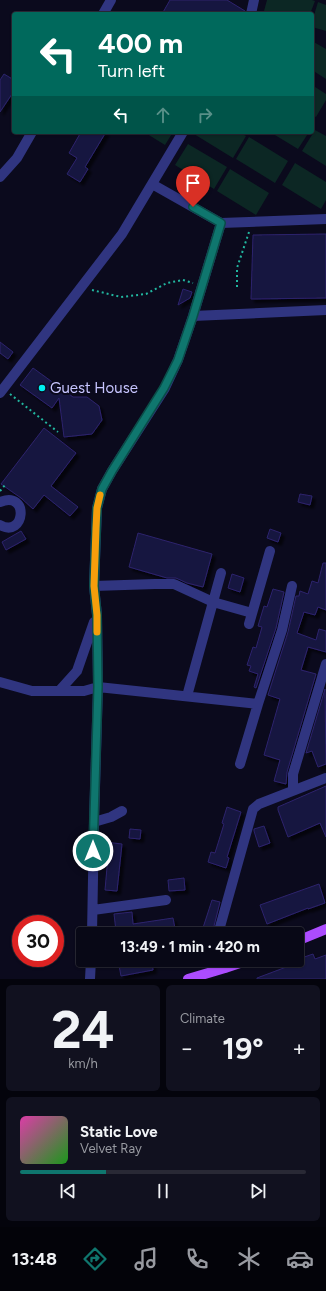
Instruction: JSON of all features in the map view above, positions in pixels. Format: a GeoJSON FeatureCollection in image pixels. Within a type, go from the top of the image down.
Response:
{"type":"FeatureCollection","features":[{"type":"Feature","properties":{"kind":"main road"},"geometry":{"type":"LineString","coordinates":[[304,938],[326,929]]}},
{"type":"Feature","properties":{"kind":"main road"},"geometry":{"type":"LineString","coordinates":[[188,979],[217,967]]}},
{"type":"Feature","properties":{"kind":"street"},"geometry":{"type":"LineString","coordinates":[[104,12],[111,0]]}},
{"type":"Feature","properties":{"kind":"street"},"geometry":{"type":"LineString","coordinates":[[251,12],[254,0]]}},
{"type":"Feature","properties":{"kind":"street"},"geometry":{"type":"LineString","coordinates":[[0,177],[18,158],[31,134]]}},
{"type":"Feature","properties":{"kind":"street"},"geometry":{"type":"LineString","coordinates":[[2,391],[122,234],[182,134]]}},
{"type":"Feature","properties":{"kind":"street"},"geometry":{"type":"LineString","coordinates":[[152,184],[221,223],[326,219]]}},
{"type":"Feature","properties":{"kind":"street"},"geometry":{"type":"LineString","coordinates":[[92,927],[98,687],[97,615],[94,586],[97,508],[102,489],[164,388],[178,360],[221,223]]}},
{"type":"Feature","properties":{"kind":"street"},"geometry":{"type":"LineString","coordinates":[[193,316],[326,310]]}},
{"type":"Feature","properties":{"kind":"street"},"geometry":{"type":"LineString","coordinates":[[0,502],[6,500],[12,501],[21,509],[22,515],[20,521],[15,526],[5,526],[0,532]]}},
{"type":"Feature","properties":{"kind":"street"},"geometry":{"type":"LineString","coordinates":[[249,624],[270,551]]}},
{"type":"Feature","properties":{"kind":"street"},"geometry":{"type":"LineString","coordinates":[[187,696],[221,573]]}},
{"type":"Feature","properties":{"kind":"street"},"geometry":{"type":"LineString","coordinates":[[94,586],[174,584],[213,602],[252,613]]}},
{"type":"Feature","properties":{"kind":"street"},"geometry":{"type":"LineString","coordinates":[[240,764],[282,630],[292,586]]}},
{"type":"Feature","properties":{"kind":"street"},"geometry":{"type":"LineString","coordinates":[[59,691],[76,671],[97,615]]}},
{"type":"Feature","properties":{"kind":"street"},"geometry":{"type":"LineString","coordinates":[[293,790],[293,774],[326,664]]}},
{"type":"Feature","properties":{"kind":"street"},"geometry":{"type":"LineString","coordinates":[[0,682],[32,691],[84,691],[98,687],[258,704]]}},
{"type":"Feature","properties":{"kind":"street"},"geometry":{"type":"LineString","coordinates":[[220,927],[253,809],[259,804],[326,778]]}},
{"type":"Feature","properties":{"kind":"street"},"geometry":{"type":"LineString","coordinates":[[94,822],[111,817],[122,811]]}},
{"type":"Feature","properties":{"kind":"street"},"geometry":{"type":"LineString","coordinates":[[93,910],[166,900]]}},
{"type":"Feature","properties":{"kind":"street"},"geometry":{"type":"LineString","coordinates":[[90,979],[91,967]]}},
{"type":"Feature","properties":{"kind":"path"},"geometry":{"type":"LineString","coordinates":[[237,287],[237,268],[253,222]]}},
{"type":"Feature","properties":{"kind":"path"},"geometry":{"type":"LineString","coordinates":[[81,287],[121,297],[146,294],[167,283],[183,280],[202,286]]}},
{"type":"Feature","properties":{"kind":"path"},"geometry":{"type":"LineString","coordinates":[[2,391],[58,432]]}},
{"type":"Feature","properties":{"kind":"path"},"geometry":{"type":"LineString","coordinates":[[0,491],[6,484]]}},
{"type":"Feature","properties":{"kind":"green space"},"geometry":{"type":"Polygon","coordinates":[[[267,0],[315,1],[311,12],[264,11],[267,0]]]}},
{"type":"Feature","properties":{"kind":"green space"},"geometry":{"type":"Polygon","coordinates":[[[318,2],[326,5],[326,31],[314,28],[314,15],[318,2]]]}},
{"type":"Feature","properties":{"kind":"green space"},"geometry":{"type":"Polygon","coordinates":[[[314,42],[326,49],[326,79],[314,71],[314,42]]]}},
{"type":"Feature","properties":{"kind":"green space"},"geometry":{"type":"Polygon","coordinates":[[[314,86],[326,94],[326,100],[316,117],[314,116],[314,86]]]}},
{"type":"Feature","properties":{"kind":"green space"},"geometry":{"type":"Polygon","coordinates":[[[315,130],[326,136],[326,166],[302,151],[313,134],[314,134],[315,130]]]}},
{"type":"Feature","properties":{"kind":"green space"},"geometry":{"type":"Polygon","coordinates":[[[147,134],[172,134],[165,145],[147,134]]]}},
{"type":"Feature","properties":{"kind":"green space"},"geometry":{"type":"Polygon","coordinates":[[[194,134],[242,134],[246,136],[233,158],[194,134]]]}},
{"type":"Feature","properties":{"kind":"green space"},"geometry":{"type":"Polygon","coordinates":[[[273,134],[308,134],[298,149],[273,134]]]}},
{"type":"Feature","properties":{"kind":"green space"},"geometry":{"type":"Polygon","coordinates":[[[249,137],[288,161],[275,183],[236,159],[249,137]]]}},
{"type":"Feature","properties":{"kind":"green space"},"geometry":{"type":"Polygon","coordinates":[[[188,144],[227,167],[214,189],[175,165],[188,144]]]}},
{"type":"Feature","properties":{"kind":"green space"},"geometry":{"type":"Polygon","coordinates":[[[295,163],[326,182],[326,200],[321,209],[282,185],[295,163]]]}},
{"type":"Feature","properties":{"kind":"green space"},"geometry":{"type":"Polygon","coordinates":[[[230,169],[269,193],[256,215],[217,191],[230,169]]]}},
{"type":"Feature","properties":{"kind":"building"},"geometry":{"type":"Polygon","coordinates":[[[170,0],[227,0],[245,11],[245,12],[163,12],[170,0]]]}},
{"type":"Feature","properties":{"kind":"building"},"geometry":{"type":"Polygon","coordinates":[[[4,74],[12,79],[12,94],[0,112],[0,80],[4,74]]]}},
{"type":"Feature","properties":{"kind":"building"},"geometry":{"type":"Polygon","coordinates":[[[80,134],[105,134],[85,167],[88,169],[80,182],[67,174],[77,158],[69,153],[80,134]]]}},
{"type":"Feature","properties":{"kind":"building"},"geometry":{"type":"Polygon","coordinates":[[[326,234],[326,298],[251,299],[253,235],[326,234]]]}},
{"type":"Feature","properties":{"kind":"building"},"geometry":{"type":"Polygon","coordinates":[[[183,289],[192,292],[190,298],[178,305],[183,289]]]}},
{"type":"Feature","properties":{"kind":"building"},"geometry":{"type":"Polygon","coordinates":[[[0,342],[13,352],[8,359],[0,353],[0,342]]]}},
{"type":"Feature","properties":{"kind":"building"},"geometry":{"type":"Polygon","coordinates":[[[33,368],[73,397],[87,397],[99,406],[102,420],[92,434],[64,437],[59,398],[52,408],[20,385],[33,368]]]}},
{"type":"Feature","properties":{"kind":"building"},"geometry":{"type":"Polygon","coordinates":[[[44,428],[76,453],[51,486],[78,507],[70,516],[44,495],[33,509],[21,498],[1,484],[44,428]]]}},
{"type":"Feature","properties":{"kind":"building"},"geometry":{"type":"Polygon","coordinates":[[[300,494],[312,496],[310,505],[298,502],[300,494]]]}},
{"type":"Feature","properties":{"kind":"building"},"geometry":{"type":"Polygon","coordinates":[[[270,529],[281,533],[278,542],[267,538],[270,529]]]}},
{"type":"Feature","properties":{"kind":"building"},"geometry":{"type":"Polygon","coordinates":[[[21,531],[26,539],[6,550],[2,542],[21,531]]]}},
{"type":"Feature","properties":{"kind":"building"},"geometry":{"type":"Polygon","coordinates":[[[138,533],[212,554],[203,587],[187,583],[176,578],[167,578],[129,567],[138,533]]]}},
{"type":"Feature","properties":{"kind":"building"},"geometry":{"type":"Polygon","coordinates":[[[323,563],[326,563],[326,610],[318,607],[315,615],[304,612],[297,633],[316,640],[319,629],[326,631],[326,652],[308,647],[301,670],[316,674],[287,772],[286,784],[274,781],[280,760],[264,755],[280,699],[268,695],[288,632],[296,596],[299,596],[300,591],[308,594],[312,581],[318,583],[323,563]]]}},
{"type":"Feature","properties":{"kind":"building"},"geometry":{"type":"Polygon","coordinates":[[[232,574],[244,578],[240,592],[228,588],[232,574]]]}},
{"type":"Feature","properties":{"kind":"building"},"geometry":{"type":"Polygon","coordinates":[[[273,589],[284,592],[276,628],[256,688],[254,687],[258,674],[249,671],[251,666],[247,665],[253,647],[256,648],[262,627],[258,626],[264,606],[267,607],[273,589]]]}},
{"type":"Feature","properties":{"kind":"building"},"geometry":{"type":"Polygon","coordinates":[[[325,689],[326,764],[318,767],[312,751],[306,753],[325,689]]]}},
{"type":"Feature","properties":{"kind":"building"},"geometry":{"type":"Polygon","coordinates":[[[326,786],[326,837],[320,823],[288,837],[278,807],[326,786]]]}},
{"type":"Feature","properties":{"kind":"building"},"geometry":{"type":"Polygon","coordinates":[[[227,807],[241,812],[227,857],[229,858],[226,868],[208,862],[211,852],[215,853],[224,824],[222,823],[227,807]]]}},
{"type":"Feature","properties":{"kind":"building"},"geometry":{"type":"Polygon","coordinates":[[[264,826],[270,843],[259,847],[254,829],[264,826]]]}},
{"type":"Feature","properties":{"kind":"building"},"geometry":{"type":"Polygon","coordinates":[[[130,829],[141,830],[140,839],[129,838],[130,829]]]}},
{"type":"Feature","properties":{"kind":"building"},"geometry":{"type":"Polygon","coordinates":[[[105,842],[122,844],[117,891],[105,890],[108,856],[104,856],[105,842]]]}},
{"type":"Feature","properties":{"kind":"building"},"geometry":{"type":"Polygon","coordinates":[[[184,878],[185,890],[169,891],[168,880],[184,878]]]}},
{"type":"Feature","properties":{"kind":"building"},"geometry":{"type":"Polygon","coordinates":[[[319,884],[325,903],[267,924],[260,905],[319,884]]]}},
{"type":"Feature","properties":{"kind":"building"},"geometry":{"type":"Polygon","coordinates":[[[212,900],[220,902],[214,927],[203,927],[212,900]]]}},
{"type":"Feature","properties":{"kind":"building"},"geometry":{"type":"Polygon","coordinates":[[[132,912],[133,924],[173,918],[175,927],[116,927],[114,914],[132,912]]]}},
{"type":"Feature","properties":{"kind":"building"},"geometry":{"type":"Polygon","coordinates":[[[313,954],[315,959],[326,955],[326,979],[257,979],[286,967],[304,967],[304,957],[313,954]]]}},
{"type":"Feature","properties":{"kind":"building"},"geometry":{"type":"Polygon","coordinates":[[[119,967],[153,967],[153,970],[121,976],[119,967]]]}},
{"type":"Feature","properties":{"kind":"slow traffic"},"geometry":{"type":"LineString","coordinates":[[97,632],[94,586],[97,508],[100,495]]}},
{"type":"Feature","properties":{"kind":"place","name":"Guest House"},"geometry":{"type":"Point","coordinates":[42,388]}},
{"type":"Feature","properties":{"kind":"route"},"geometry":{"type":"LineString","coordinates":[[93,851],[98,687],[97,615],[94,586],[97,508],[102,489],[112,471],[164,388],[178,360],[193,316],[221,223],[193,207]]}}]}
